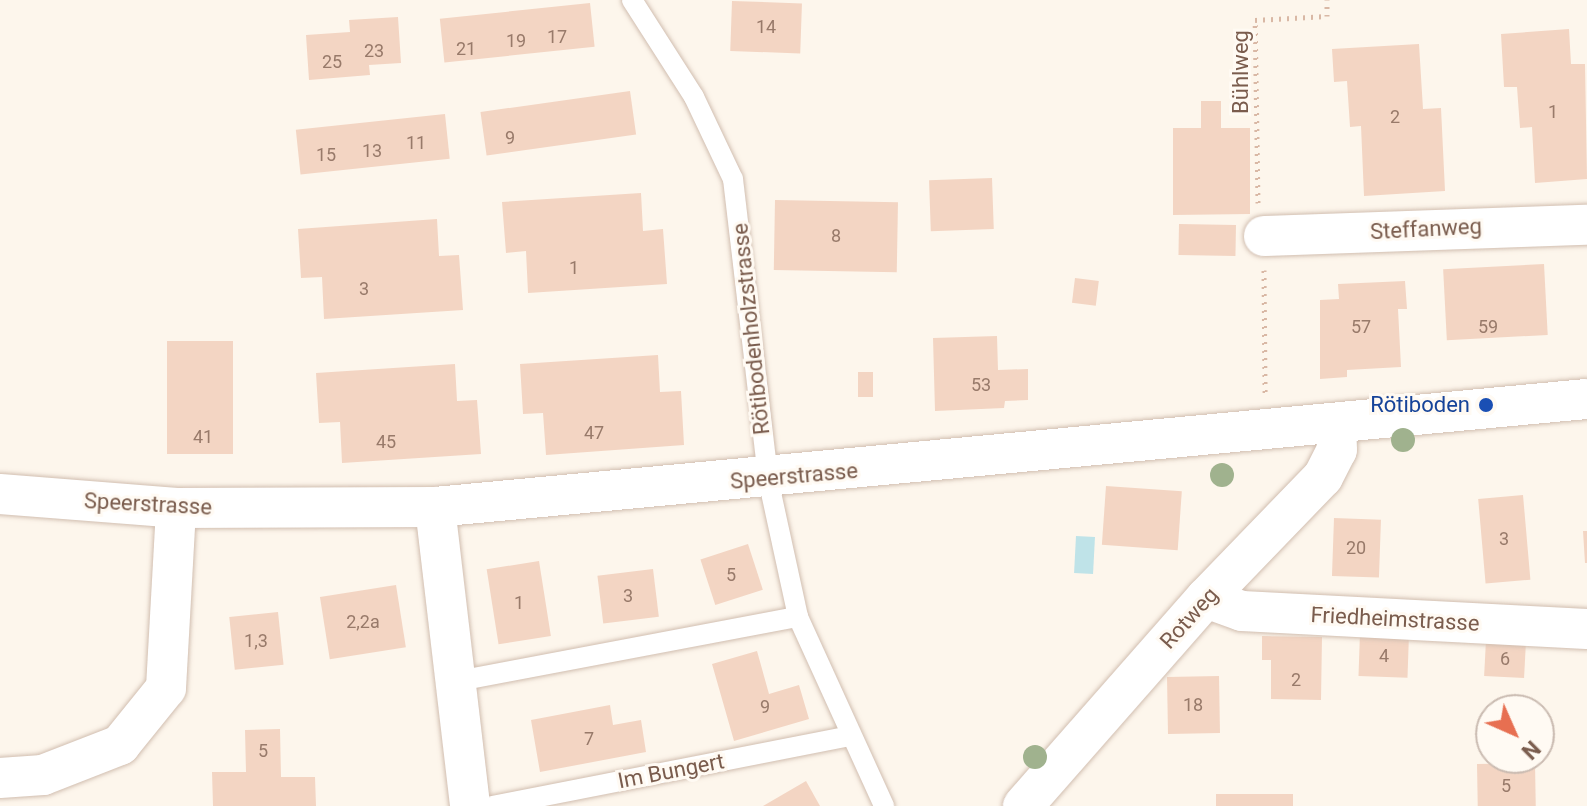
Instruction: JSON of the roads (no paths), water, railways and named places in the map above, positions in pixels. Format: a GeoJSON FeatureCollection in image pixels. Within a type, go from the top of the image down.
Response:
{"type":"FeatureCollection","features":[{"type":"Feature","properties":{"kind":"street","name":"Steffanweg"},"geometry":{"type":"LineString","coordinates":[[1264,221],[1587,225]]}},
{"type":"Feature","properties":{"kind":"street","name":"Speerstrasse"},"geometry":{"type":"LineString","coordinates":[[0,494],[176,508],[435,507],[768,479],[1587,399]]}},
{"type":"Feature","properties":{"kind":"street","name":"Rotweg"},"geometry":{"type":"LineString","coordinates":[[1023,806],[1206,598],[1333,463],[1336,425]]}},
{"type":"Feature","properties":{"kind":"street"},"geometry":{"type":"LineString","coordinates":[[435,507],[458,681],[470,806]]}},
{"type":"Feature","properties":{"kind":"street"},"geometry":{"type":"LineString","coordinates":[[0,778],[43,775],[120,745],[166,688],[176,508]]}},
{"type":"Feature","properties":{"kind":"street","name":"Friedheimstrasse"},"geometry":{"type":"LineString","coordinates":[[1206,598],[1242,611],[1587,629]]}},
{"type":"Feature","properties":{"kind":"lane","name":"Rötibodenholzstrasse"},"geometry":{"type":"LineString","coordinates":[[632,0],[694,97],[733,179],[768,479],[798,617],[849,736],[884,806]]}},
{"type":"Feature","properties":{"kind":"lane"},"geometry":{"type":"LineString","coordinates":[[458,681],[798,617]]}},
{"type":"Feature","properties":{"kind":"lane","name":"Im Bungert"},"geometry":{"type":"LineString","coordinates":[[493,806],[849,736]]}},
{"type":"Feature","properties":{"kind":"water"},"geometry":{"type":"Polygon","coordinates":[[[1076,536],[1095,537],[1093,574],[1074,573],[1076,536]]]}},
{"type":"Feature","properties":{"kind":"place","name":"Rötiboden"},"geometry":{"type":"Point","coordinates":[1486,405]}}]}
